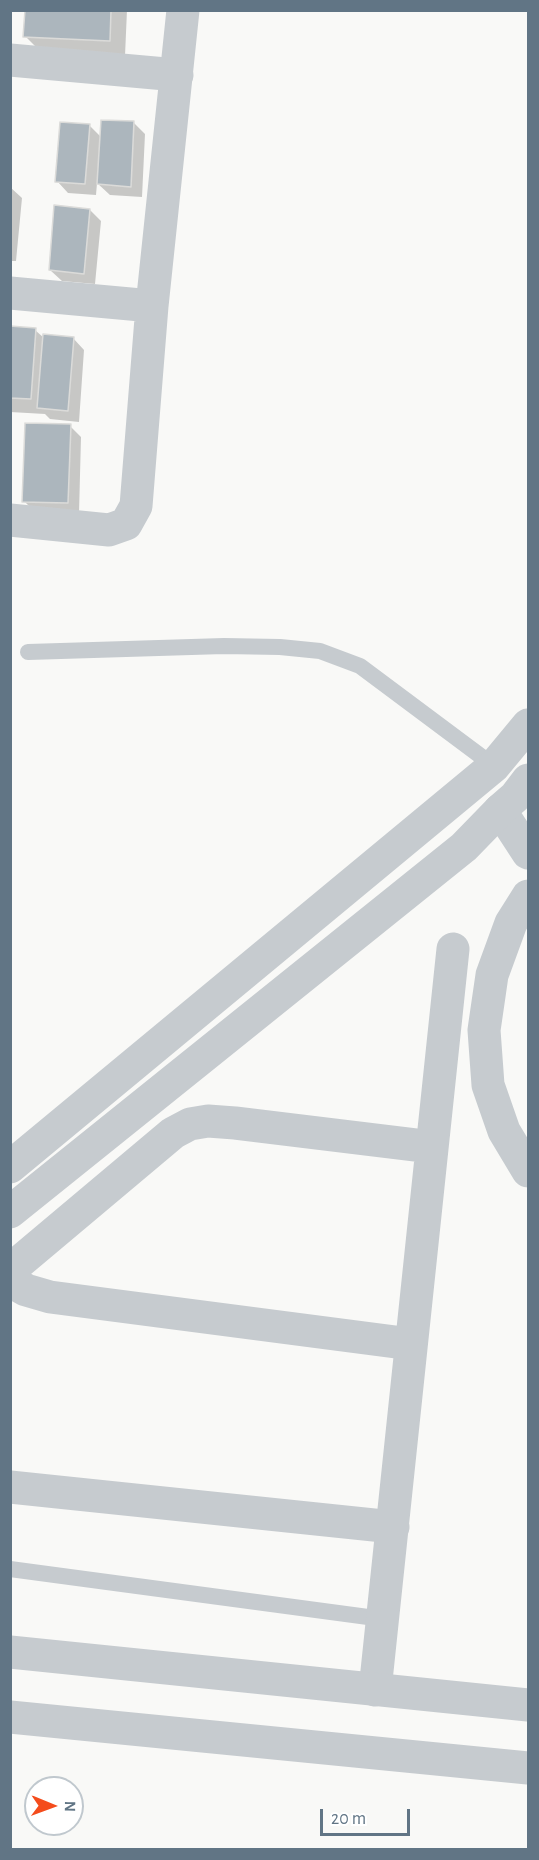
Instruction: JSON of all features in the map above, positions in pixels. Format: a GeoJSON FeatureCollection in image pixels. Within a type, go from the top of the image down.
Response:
{"type":"FeatureCollection","features":[{"type":"Feature","properties":{"kind":"street"},"geometry":{"type":"LineString","coordinates":[[10,520],[109,530],[126,524],[136,506],[152,306],[183,10]]}},
{"type":"Feature","properties":{"kind":"street"},"geometry":{"type":"LineString","coordinates":[[10,60],[177,75]]}},
{"type":"Feature","properties":{"kind":"street"},"geometry":{"type":"LineString","coordinates":[[10,293],[152,306]]}},
{"type":"Feature","properties":{"kind":"street"},"geometry":{"type":"LineString","coordinates":[[10,1167],[494,766],[528,724]]}},
{"type":"Feature","properties":{"kind":"street"},"geometry":{"type":"LineString","coordinates":[[10,1212],[464,847],[515,797],[528,780]]}},
{"type":"Feature","properties":{"kind":"street"},"geometry":{"type":"LineString","coordinates":[[500,810],[528,853]]}},
{"type":"Feature","properties":{"kind":"street"},"geometry":{"type":"LineString","coordinates":[[528,896],[511,923],[492,975],[484,1030],[488,1085],[504,1131],[528,1171]]}},
{"type":"Feature","properties":{"kind":"street"},"geometry":{"type":"LineString","coordinates":[[375,1690],[453,949]]}},
{"type":"Feature","properties":{"kind":"street"},"geometry":{"type":"LineString","coordinates":[[10,1270],[173,1133],[190,1124],[208,1121],[235,1123],[432,1147]]}},
{"type":"Feature","properties":{"kind":"street"},"geometry":{"type":"LineString","coordinates":[[10,1281],[26,1290],[50,1297],[411,1344]]}},
{"type":"Feature","properties":{"kind":"street"},"geometry":{"type":"LineString","coordinates":[[10,1487],[393,1527]]}},
{"type":"Feature","properties":{"kind":"street"},"geometry":{"type":"LineString","coordinates":[[10,1652],[528,1705]]}},
{"type":"Feature","properties":{"kind":"street"},"geometry":{"type":"LineString","coordinates":[[10,1717],[528,1768]]}},
{"type":"Feature","properties":{"kind":"lane"},"geometry":{"type":"LineString","coordinates":[[28,652],[224,646],[280,646],[320,651],[360,666],[494,766]]}},
{"type":"Feature","properties":{"kind":"lane"},"geometry":{"type":"LineString","coordinates":[[10,1569],[383,1619]]}},
{"type":"Feature","properties":{"kind":"building"},"geometry":{"type":"Polygon","coordinates":[[[25,10],[111,10],[110,41],[23,37],[25,10]]]}},
{"type":"Feature","properties":{"kind":"building"},"geometry":{"type":"Polygon","coordinates":[[[101,120],[134,121],[131,187],[97,184],[101,120]]]}},
{"type":"Feature","properties":{"kind":"building"},"geometry":{"type":"Polygon","coordinates":[[[60,122],[90,124],[85,184],[55,182],[60,122]]]}},
{"type":"Feature","properties":{"kind":"building"},"geometry":{"type":"Polygon","coordinates":[[[54,205],[90,209],[84,274],[49,270],[54,205]]]}},
{"type":"Feature","properties":{"kind":"building"},"geometry":{"type":"Polygon","coordinates":[[[10,326],[36,328],[31,399],[10,398],[10,326]]]}},
{"type":"Feature","properties":{"kind":"building"},"geometry":{"type":"Polygon","coordinates":[[[43,334],[74,337],[68,411],[37,408],[43,334]]]}},
{"type":"Feature","properties":{"kind":"building"},"geometry":{"type":"Polygon","coordinates":[[[25,423],[71,424],[68,503],[22,502],[25,423]]]}}]}
